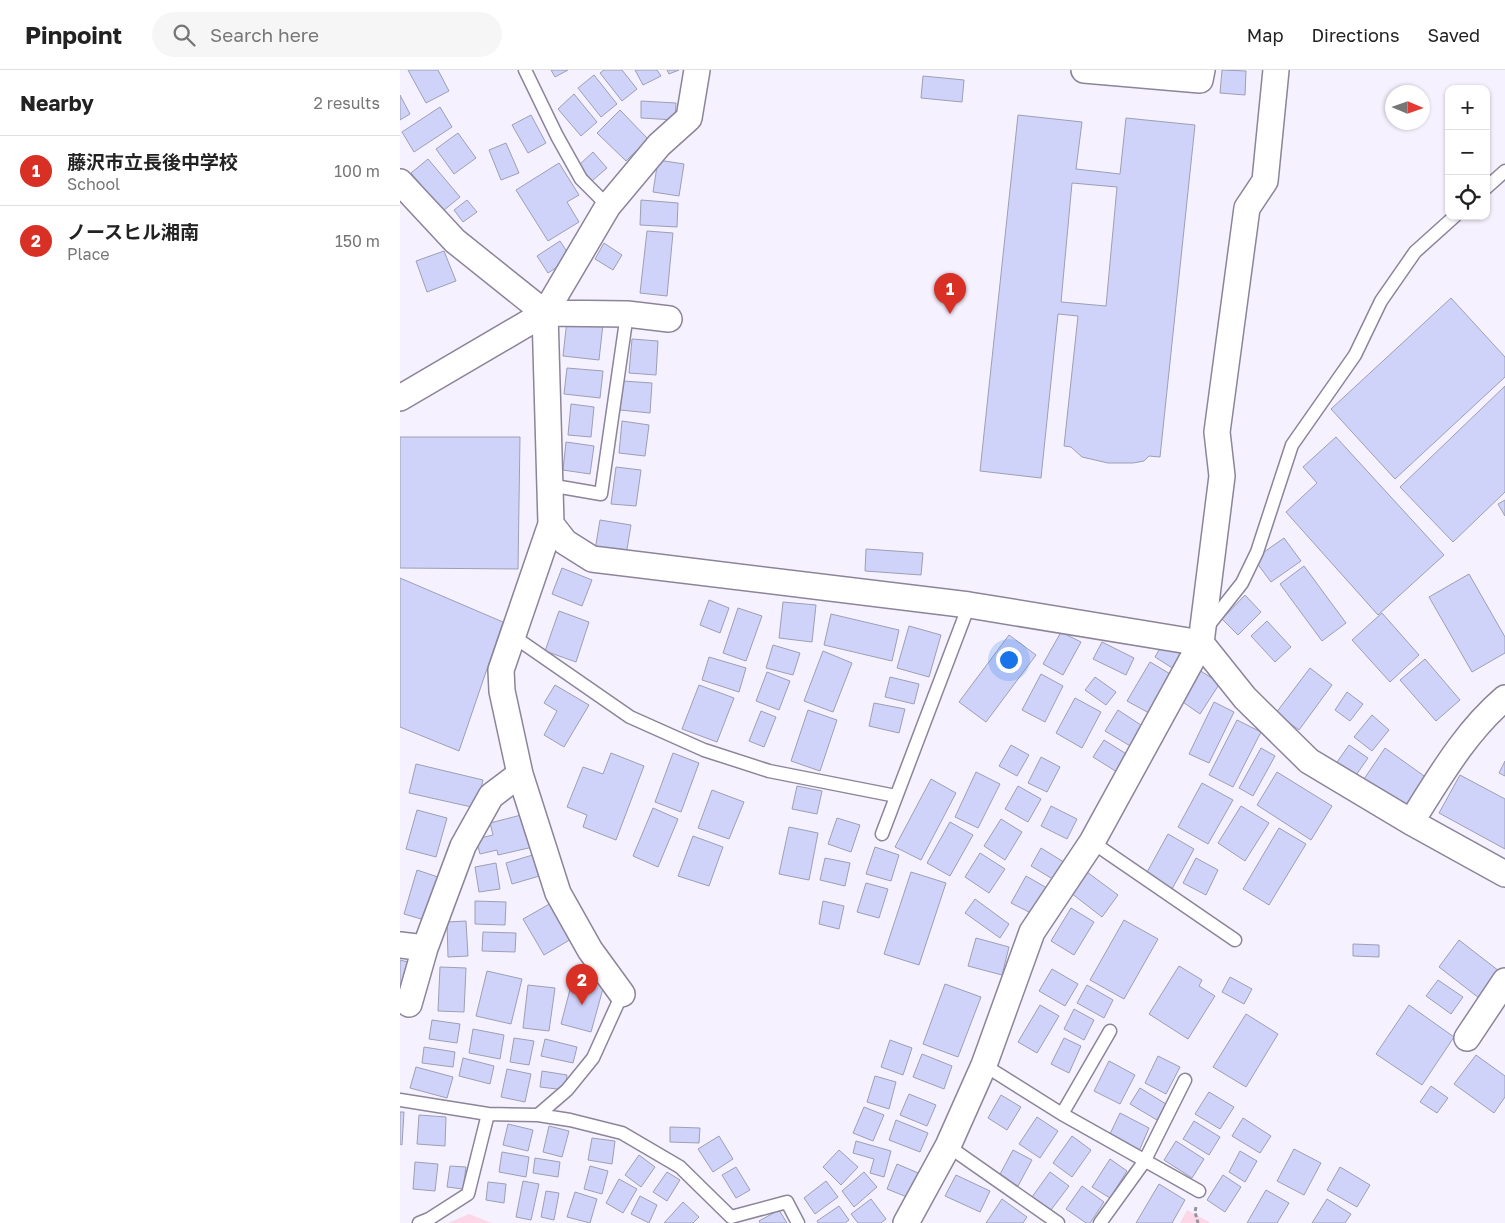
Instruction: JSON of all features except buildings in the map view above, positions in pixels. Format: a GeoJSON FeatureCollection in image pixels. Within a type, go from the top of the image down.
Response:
{"type":"FeatureCollection","features":[{"type":"Feature","properties":{"kind":"street"},"geometry":{"type":"LineString","coordinates":[[400,398],[545,313],[608,206],[659,145],[689,118],[697,70]]}},
{"type":"Feature","properties":{"kind":"street"},"geometry":{"type":"LineString","coordinates":[[1084,70],[1200,80],[1202,70]]}},
{"type":"Feature","properties":{"kind":"street"},"geometry":{"type":"LineString","coordinates":[[906,1223],[948,1146],[984,1065],[1032,932],[1092,842],[1202,638],[1222,476],[1218,432],[1220,412],[1247,208],[1265,180],[1276,70]]}},
{"type":"Feature","properties":{"kind":"street"},"geometry":{"type":"LineString","coordinates":[[400,182],[455,241],[545,313],[627,314],[669,319]]}},
{"type":"Feature","properties":{"kind":"street"},"geometry":{"type":"LineString","coordinates":[[545,313],[551,524],[501,670],[502,691],[520,774],[558,893],[590,950],[622,994]]}},
{"type":"Feature","properties":{"kind":"street"},"geometry":{"type":"LineString","coordinates":[[551,524],[565,542],[592,559],[969,605],[1202,638],[1246,698],[1309,761],[1411,822],[1505,874]]}},
{"type":"Feature","properties":{"kind":"street"},"geometry":{"type":"LineString","coordinates":[[1411,822],[1463,742],[1489,712],[1505,698]]}},
{"type":"Feature","properties":{"kind":"street"},"geometry":{"type":"LineString","coordinates":[[408,1004],[425,948],[463,846],[491,796],[520,774]]}},
{"type":"Feature","properties":{"kind":"street"},"geometry":{"type":"LineString","coordinates":[[400,945],[425,948]]}},
{"type":"Feature","properties":{"kind":"street"},"geometry":{"type":"LineString","coordinates":[[1466,1038],[1505,981]]}},
{"type":"Feature","properties":{"kind":"lane"},"geometry":{"type":"LineString","coordinates":[[525,70],[557,136],[581,179],[608,206]]}},
{"type":"Feature","properties":{"kind":"lane"},"geometry":{"type":"LineString","coordinates":[[1490,184],[1505,171]]}},
{"type":"Feature","properties":{"kind":"lane"},"geometry":{"type":"LineString","coordinates":[[1202,638],[1242,583],[1257,552],[1292,445],[1355,355],[1381,301],[1414,252],[1450,220]]}},
{"type":"Feature","properties":{"kind":"lane"},"geometry":{"type":"LineString","coordinates":[[549,485],[601,494],[627,314]]}},
{"type":"Feature","properties":{"kind":"lane"},"geometry":{"type":"LineString","coordinates":[[882,834],[969,605]]}},
{"type":"Feature","properties":{"kind":"lane"},"geometry":{"type":"LineString","coordinates":[[513,636],[630,717],[704,750],[769,771],[896,796]]}},
{"type":"Feature","properties":{"kind":"lane"},"geometry":{"type":"LineString","coordinates":[[1092,842],[1235,940]]}},
{"type":"Feature","properties":{"kind":"lane"},"geometry":{"type":"LineString","coordinates":[[538,1115],[567,1090],[593,1058],[622,994]]}},
{"type":"Feature","properties":{"kind":"lane"},"geometry":{"type":"LineString","coordinates":[[1062,1114],[1110,1031]]}},
{"type":"Feature","properties":{"kind":"lane"},"geometry":{"type":"LineString","coordinates":[[984,1065],[1062,1114],[1144,1162],[1199,1191]]}},
{"type":"Feature","properties":{"kind":"lane"},"geometry":{"type":"LineString","coordinates":[[1100,1223],[1144,1162],[1185,1080]]}},
{"type":"Feature","properties":{"kind":"lane"},"geometry":{"type":"LineString","coordinates":[[400,1100],[488,1114],[538,1115],[570,1120],[622,1133],[680,1167],[730,1220],[787,1202],[798,1223]]}},
{"type":"Feature","properties":{"kind":"lane"},"geometry":{"type":"LineString","coordinates":[[419,1223],[429,1219],[468,1194],[488,1114]]}},
{"type":"Feature","properties":{"kind":"lane"},"geometry":{"type":"LineString","coordinates":[[948,1146],[1058,1223]]}},
{"type":"Feature","properties":{"kind":"shaded area"},"geometry":{"type":"Polygon","coordinates":[[[1187,1210],[1211,1223],[1180,1223],[1187,1210]]]}},
{"type":"Feature","properties":{"kind":"shaded area"},"geometry":{"type":"Polygon","coordinates":[[[469,1214],[492,1223],[448,1223],[469,1214]]]}},
{"type":"Feature","properties":{"kind":"place","name":"藤沢市立長後中学校"},"geometry":{"type":"Point","coordinates":[950,314]}},
{"type":"Feature","properties":{"kind":"place","name":"ノースヒル湘南"},"geometry":{"type":"Point","coordinates":[582,1005]}}]}
